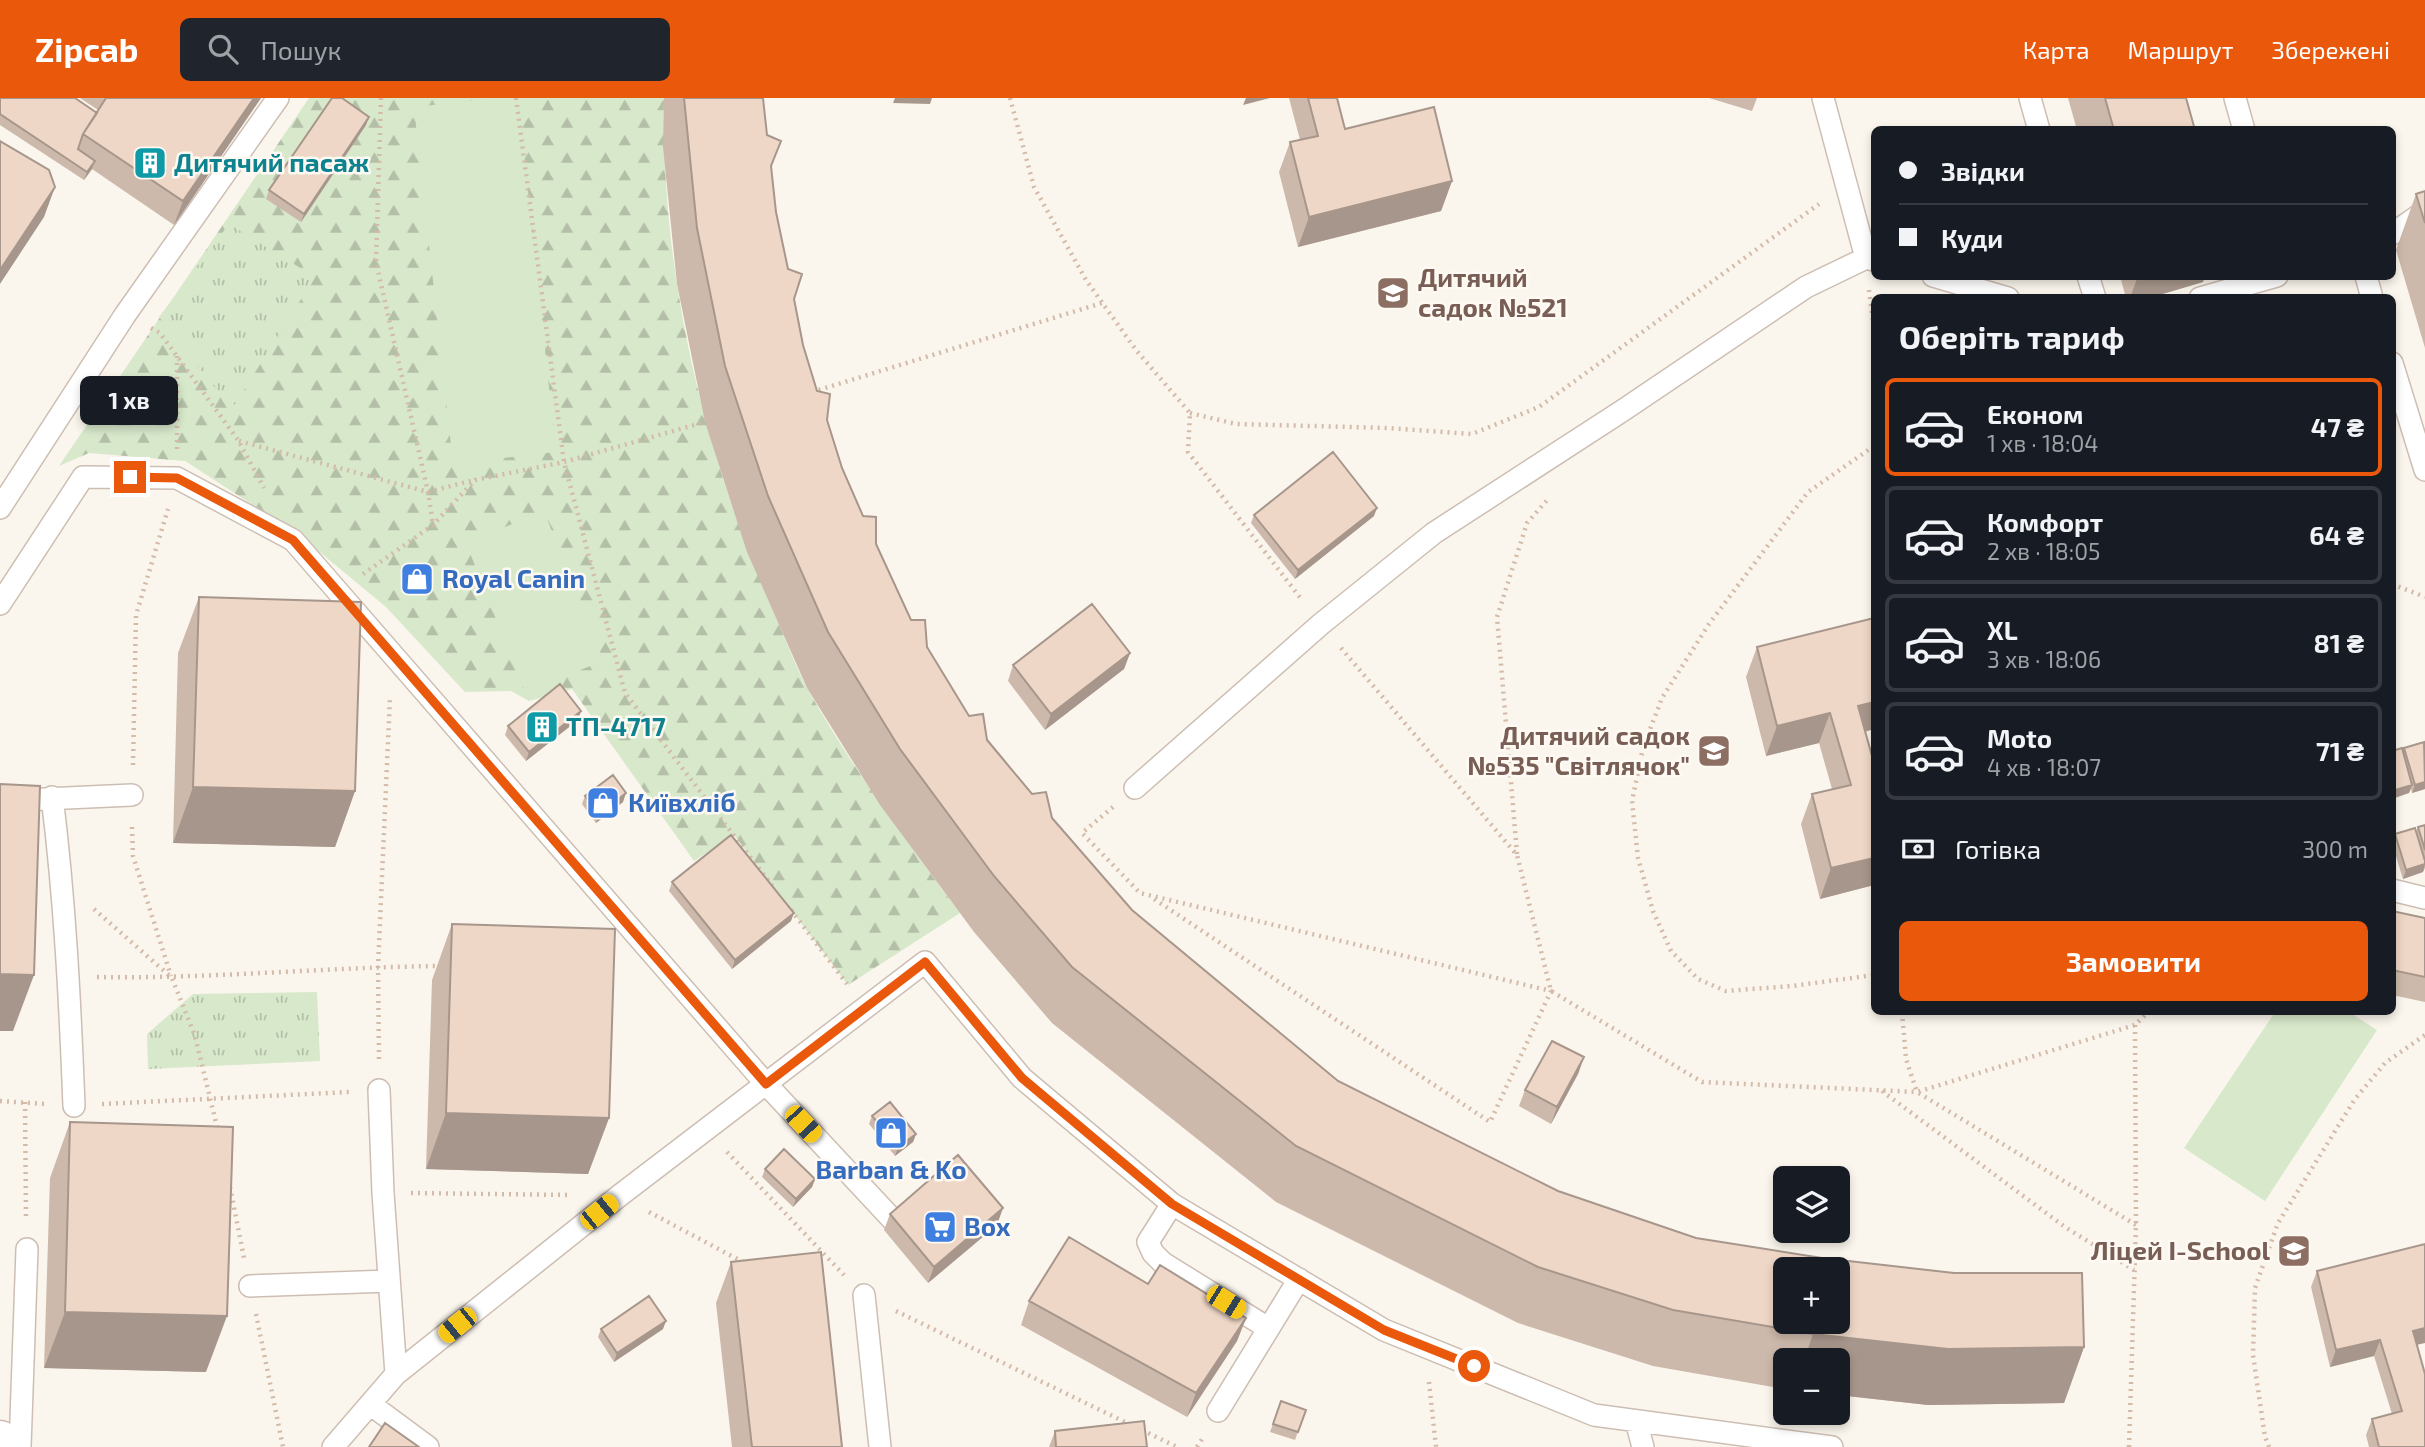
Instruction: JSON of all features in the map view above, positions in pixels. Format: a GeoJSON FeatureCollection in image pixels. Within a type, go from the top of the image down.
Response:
{"type":"FeatureCollection","features":[{"type":"Feature","properties":{"kind":"street"},"geometry":{"type":"LineString","coordinates":[[0,1440],[9,1447]]}},
{"type":"Feature","properties":{"kind":"lane"},"geometry":{"type":"LineString","coordinates":[[0,508],[125,315],[278,98]]}},
{"type":"Feature","properties":{"kind":"lane"},"geometry":{"type":"LineString","coordinates":[[1135,788],[1321,624],[1434,533],[1622,411],[1805,286],[1870,259],[1845,186],[1822,98]]}},
{"type":"Feature","properties":{"kind":"lane"},"geometry":{"type":"LineString","coordinates":[[2030,98],[2038,126]]}},
{"type":"Feature","properties":{"kind":"lane"},"geometry":{"type":"LineString","coordinates":[[2235,98],[2243,126]]}},
{"type":"Feature","properties":{"kind":"lane"},"geometry":{"type":"LineString","coordinates":[[2396,231],[2425,211]]}},
{"type":"Feature","properties":{"kind":"lane"},"geometry":{"type":"LineString","coordinates":[[1947,280],[1994,294]]}},
{"type":"Feature","properties":{"kind":"lane"},"geometry":{"type":"LineString","coordinates":[[2214,294],[2263,280]]}},
{"type":"Feature","properties":{"kind":"lane"},"geometry":{"type":"LineString","coordinates":[[2396,376],[2425,470]]}},
{"type":"Feature","properties":{"kind":"lane"},"geometry":{"type":"LineString","coordinates":[[0,604],[83,477],[177,478],[293,540],[766,1084],[892,1219]]}},
{"type":"Feature","properties":{"kind":"lane"},"geometry":{"type":"LineString","coordinates":[[0,801],[132,795]]}},
{"type":"Feature","properties":{"kind":"lane"},"geometry":{"type":"LineString","coordinates":[[52,797],[63,881],[74,1106]]}},
{"type":"Feature","properties":{"kind":"lane"},"geometry":{"type":"LineString","coordinates":[[2396,891],[2425,898]]}},
{"type":"Feature","properties":{"kind":"lane"},"geometry":{"type":"LineString","coordinates":[[333,1447],[397,1374],[619,1196],[925,962],[1022,1078],[1172,1204],[1384,1330],[1594,1415],[1832,1447]]}},
{"type":"Feature","properties":{"kind":"lane"},"geometry":{"type":"LineString","coordinates":[[379,1090],[383,1193],[397,1374]]}},
{"type":"Feature","properties":{"kind":"lane"},"geometry":{"type":"LineString","coordinates":[[1172,1204],[1148,1242],[1153,1253],[1164,1263],[1268,1328]]}},
{"type":"Feature","properties":{"kind":"lane"},"geometry":{"type":"LineString","coordinates":[[20,1447],[27,1250]]}},
{"type":"Feature","properties":{"kind":"lane"},"geometry":{"type":"LineString","coordinates":[[1218,1411],[1299,1279]]}},
{"type":"Feature","properties":{"kind":"lane"},"geometry":{"type":"LineString","coordinates":[[250,1286],[389,1281]]}},
{"type":"Feature","properties":{"kind":"lane"},"geometry":{"type":"LineString","coordinates":[[864,1295],[880,1447]]}},
{"type":"Feature","properties":{"kind":"lane"},"geometry":{"type":"LineString","coordinates":[[370,1404],[428,1447]]}},
{"type":"Feature","properties":{"kind":"lane"},"geometry":{"type":"LineString","coordinates":[[1636,1421],[1643,1447]]}},
{"type":"Feature","properties":{"kind":"path"},"geometry":{"type":"LineString","coordinates":[[390,98],[381,100],[376,262],[428,492],[433,525]]}},
{"type":"Feature","properties":{"kind":"path"},"geometry":{"type":"LineString","coordinates":[[516,98],[564,462],[625,693],[774,888]]}},
{"type":"Feature","properties":{"kind":"path"},"geometry":{"type":"LineString","coordinates":[[1010,98],[1034,187],[1086,280],[1136,350],[1190,413],[1236,424],[1388,428],[1472,434],[1539,407],[1845,186]]}},
{"type":"Feature","properties":{"kind":"path"},"geometry":{"type":"LineString","coordinates":[[804,395],[1102,303]]}},
{"type":"Feature","properties":{"kind":"path"},"geometry":{"type":"LineString","coordinates":[[125,315],[160,333],[238,440],[293,540]]}},
{"type":"Feature","properties":{"kind":"path"},"geometry":{"type":"LineString","coordinates":[[177,356],[177,478],[136,615],[133,856],[172,978],[195,1036],[219,1139]]}},
{"type":"Feature","properties":{"kind":"path"},"geometry":{"type":"LineString","coordinates":[[1190,413],[1188,452],[1321,624],[1517,855]]}},
{"type":"Feature","properties":{"kind":"path"},"geometry":{"type":"LineString","coordinates":[[238,440],[428,492],[564,462],[705,422]]}},
{"type":"Feature","properties":{"kind":"path"},"geometry":{"type":"LineString","coordinates":[[1871,448],[1808,492],[1709,624],[1662,698],[1643,748],[1632,801],[1638,858],[1653,911],[1671,951],[1698,979],[1726,991],[1871,975]]}},
{"type":"Feature","properties":{"kind":"path"},"geometry":{"type":"LineString","coordinates":[[338,592],[433,525],[475,480]]}},
{"type":"Feature","properties":{"kind":"path"},"geometry":{"type":"LineString","coordinates":[[1151,897],[1490,1122],[1551,991],[1517,855],[1497,617],[1527,523],[1553,493]]}},
{"type":"Feature","properties":{"kind":"path"},"geometry":{"type":"LineString","coordinates":[[2396,586],[2425,597]]}},
{"type":"Feature","properties":{"kind":"path"},"geometry":{"type":"LineString","coordinates":[[0,1101],[74,1106],[379,1090],[378,967],[390,685],[384,645]]}},
{"type":"Feature","properties":{"kind":"path"},"geometry":{"type":"LineString","coordinates":[[1135,788],[1082,833],[1140,893],[1551,991],[1702,1082],[1917,1092],[2135,1025],[2145,1015]]}},
{"type":"Feature","properties":{"kind":"path"},"geometry":{"type":"LineString","coordinates":[[63,881],[172,978]]}},
{"type":"Feature","properties":{"kind":"path"},"geometry":{"type":"LineString","coordinates":[[782,899],[865,1008]]}},
{"type":"Feature","properties":{"kind":"path"},"geometry":{"type":"LineString","coordinates":[[69,976],[172,978],[445,966]]}},
{"type":"Feature","properties":{"kind":"path"},"geometry":{"type":"LineString","coordinates":[[1902,1015],[1906,1059],[1917,1092],[2136,1225]]}},
{"type":"Feature","properties":{"kind":"path"},"geometry":{"type":"LineString","coordinates":[[2129,1447],[2136,1225],[2135,1025]]}},
{"type":"Feature","properties":{"kind":"path"},"geometry":{"type":"LineString","coordinates":[[2269,1447],[2265,1437],[2253,1355],[2255,1288],[2278,1223],[2355,1099],[2385,1063],[2425,1035]]}},
{"type":"Feature","properties":{"kind":"path"},"geometry":{"type":"LineString","coordinates":[[1880,1090],[2065,1227],[2135,1271]]}},
{"type":"Feature","properties":{"kind":"path"},"geometry":{"type":"LineString","coordinates":[[25,1102],[27,1250]]}},
{"type":"Feature","properties":{"kind":"path"},"geometry":{"type":"LineString","coordinates":[[707,1131],[864,1295],[1177,1447]]}},
{"type":"Feature","properties":{"kind":"path"},"geometry":{"type":"LineString","coordinates":[[228,1179],[283,1447]]}},
{"type":"Feature","properties":{"kind":"path"},"geometry":{"type":"LineString","coordinates":[[383,1193],[619,1196],[751,1267]]}},
{"type":"Feature","properties":{"kind":"path"},"geometry":{"type":"LineString","coordinates":[[812,1256],[824,1254]]}},
{"type":"Feature","properties":{"kind":"path"},"geometry":{"type":"LineString","coordinates":[[1425,1346],[1436,1447]]}},
{"type":"Feature","properties":{"kind":"green space"},"geometry":{"type":"Polygon","coordinates":[[[309,98],[664,98],[670,230],[679,296],[691,361],[726,489],[749,551],[808,690],[900,832],[960,913],[848,985],[734,835],[694,861],[572,689],[529,701],[511,691],[465,692],[386,607],[299,535],[185,461],[89,453],[59,466],[309,98]]]}},
{"type":"Feature","properties":{"kind":"green space"},"geometry":{"type":"Polygon","coordinates":[[[518,98],[556,452],[453,464],[414,107],[518,98]]]}},
{"type":"Feature","properties":{"kind":"green space"},"geometry":{"type":"Polygon","coordinates":[[[229,224],[315,277],[232,409],[159,317],[229,224]]]}},
{"type":"Feature","properties":{"kind":"green space"},"geometry":{"type":"Polygon","coordinates":[[[544,511],[603,661],[525,692],[466,543],[544,511]]]}},
{"type":"Feature","properties":{"kind":"green space"},"geometry":{"type":"Polygon","coordinates":[[[317,992],[320,1061],[148,1069],[147,1034],[193,994],[317,992]]]}},
{"type":"Feature","properties":{"kind":"green space"},"geometry":{"type":"Polygon","coordinates":[[[2273,1015],[2354,1015],[2377,1030],[2265,1201],[2184,1148],[2273,1015]]]}},
{"type":"Feature","properties":{"kind":"building"},"geometry":{"type":"Polygon","coordinates":[[[0,98],[75,98],[97,113],[83,134],[78,149],[95,161],[87,172],[0,114],[0,98]]]}},
{"type":"Feature","properties":{"kind":"building","name":"Дитячий пасаж"},"geometry":{"type":"Polygon","coordinates":[[[106,98],[254,98],[183,201],[83,134],[106,98]]]}},
{"type":"Feature","properties":{"kind":"building"},"geometry":{"type":"Polygon","coordinates":[[[332,98],[342,98],[369,117],[304,214],[269,190],[332,98]]]}},
{"type":"Feature","properties":{"kind":"building"},"geometry":{"type":"Polygon","coordinates":[[[684,98],[763,98],[767,135],[781,141],[771,166],[776,212],[788,269],[802,274],[794,299],[803,345],[817,391],[830,394],[827,420],[842,468],[863,516],[876,517],[876,544],[911,620],[925,620],[927,647],[969,716],[983,714],[987,740],[1032,794],[1046,792],[1052,818],[1132,910],[1338,1081],[1558,1191],[1696,1238],[1816,1257],[1773,1257],[1773,1327],[1673,1310],[1538,1267],[1296,1146],[1072,967],[994,876],[900,749],[828,632],[768,496],[725,366],[697,228],[684,98]]]}},
{"type":"Feature","properties":{"kind":"building"},"geometry":{"type":"Polygon","coordinates":[[[1308,98],[1337,98],[1345,129],[1434,107],[1452,181],[1309,217],[1290,142],[1318,136],[1308,98]]]}},
{"type":"Feature","properties":{"kind":"building"},"geometry":{"type":"Polygon","coordinates":[[[2105,98],[2186,98],[2194,126],[2113,126],[2105,98]]]}},
{"type":"Feature","properties":{"kind":"building"},"geometry":{"type":"Polygon","coordinates":[[[0,141],[49,170],[55,187],[0,270],[0,141]]]}},
{"type":"Feature","properties":{"kind":"building"},"geometry":{"type":"Polygon","coordinates":[[[2425,191],[2425,223],[2416,194],[2425,191]]]}},
{"type":"Feature","properties":{"kind":"building"},"geometry":{"type":"Polygon","coordinates":[[[1333,452],[1377,508],[1298,570],[1254,515],[1333,452]]]}},
{"type":"Feature","properties":{"kind":"building"},"geometry":{"type":"Polygon","coordinates":[[[199,597],[361,602],[355,791],[193,787],[199,597]]]}},
{"type":"Feature","properties":{"kind":"building"},"geometry":{"type":"Polygon","coordinates":[[[1092,604],[1130,653],[1051,714],[1013,665],[1092,604]]]}},
{"type":"Feature","properties":{"kind":"building"},"geometry":{"type":"Polygon","coordinates":[[[1871,619],[1871,703],[1858,706],[1871,752],[1871,859],[1831,868],[1812,794],[1851,785],[1830,713],[1777,726],[1757,647],[1871,619]]]}},
{"type":"Feature","properties":{"kind":"building","name":"ТП-4717"},"geometry":{"type":"Polygon","coordinates":[[[560,684],[581,711],[529,752],[508,726],[560,684]]]}},
{"type":"Feature","properties":{"kind":"building"},"geometry":{"type":"Polygon","coordinates":[[[2424,742],[2425,782],[2415,785],[2404,748],[2424,742]]]}},
{"type":"Feature","properties":{"kind":"building"},"geometry":{"type":"Polygon","coordinates":[[[2402,748],[2412,785],[2396,790],[2396,750],[2402,748]]]}},
{"type":"Feature","properties":{"kind":"building"},"geometry":{"type":"Polygon","coordinates":[[[613,775],[626,793],[599,814],[585,796],[613,775]]]}},
{"type":"Feature","properties":{"kind":"building"},"geometry":{"type":"Polygon","coordinates":[[[0,784],[40,786],[34,975],[0,974],[0,784]]]}},
{"type":"Feature","properties":{"kind":"building"},"geometry":{"type":"Polygon","coordinates":[[[2425,825],[2425,850],[2418,827],[2425,825]]]}},
{"type":"Feature","properties":{"kind":"building"},"geometry":{"type":"Polygon","coordinates":[[[2415,828],[2425,864],[2406,870],[2396,834],[2415,828]]]}},
{"type":"Feature","properties":{"kind":"building"},"geometry":{"type":"Polygon","coordinates":[[[731,835],[794,913],[735,960],[672,882],[731,835]]]}},
{"type":"Feature","properties":{"kind":"building"},"geometry":{"type":"Polygon","coordinates":[[[2396,912],[2425,918],[2425,977],[2396,971],[2396,912]]]}},
{"type":"Feature","properties":{"kind":"building"},"geometry":{"type":"Polygon","coordinates":[[[452,924],[615,929],[609,1118],[446,1113],[452,924]]]}},
{"type":"Feature","properties":{"kind":"building"},"geometry":{"type":"Polygon","coordinates":[[[1552,1041],[1584,1057],[1557,1107],[1525,1090],[1552,1041]]]}},
{"type":"Feature","properties":{"kind":"building"},"geometry":{"type":"Polygon","coordinates":[[[890,1102],[916,1134],[898,1147],[872,1116],[890,1102]]]}},
{"type":"Feature","properties":{"kind":"building"},"geometry":{"type":"Polygon","coordinates":[[[70,1122],[233,1127],[227,1316],[65,1312],[70,1122]]]}},
{"type":"Feature","properties":{"kind":"building"},"geometry":{"type":"Polygon","coordinates":[[[784,1149],[815,1179],[796,1199],[765,1169],[784,1149]]]}},
{"type":"Feature","properties":{"kind":"building","name":"Box"},"geometry":{"type":"Polygon","coordinates":[[[958,1155],[1003,1208],[934,1267],[890,1214],[958,1155]]]}},
{"type":"Feature","properties":{"kind":"building"},"geometry":{"type":"Polygon","coordinates":[[[1069,1237],[1148,1284],[1160,1265],[1246,1318],[1196,1393],[1029,1301],[1069,1237]]]}},
{"type":"Feature","properties":{"kind":"building"},"geometry":{"type":"Polygon","coordinates":[[[2425,1244],[2425,1328],[2413,1331],[2425,1374],[2425,1447],[2379,1447],[2372,1419],[2402,1411],[2380,1340],[2336,1350],[2317,1271],[2425,1244]]]}},
{"type":"Feature","properties":{"kind":"building"},"geometry":{"type":"Polygon","coordinates":[[[821,1252],[842,1447],[752,1447],[731,1262],[821,1252]]]}},
{"type":"Feature","properties":{"kind":"building"},"geometry":{"type":"Polygon","coordinates":[[[1850,1261],[1954,1273],[2082,1273],[2084,1347],[1948,1349],[1813,1334],[1850,1334],[1850,1261]]]}},
{"type":"Feature","properties":{"kind":"building"},"geometry":{"type":"Polygon","coordinates":[[[649,1296],[666,1321],[617,1353],[601,1329],[649,1296]]]}},
{"type":"Feature","properties":{"kind":"building"},"geometry":{"type":"Polygon","coordinates":[[[1281,1401],[1306,1410],[1298,1432],[1273,1424],[1281,1401]]]}},
{"type":"Feature","properties":{"kind":"building"},"geometry":{"type":"Polygon","coordinates":[[[1144,1421],[1147,1447],[1056,1447],[1055,1431],[1144,1421]]]}},
{"type":"Feature","properties":{"kind":"building"},"geometry":{"type":"Polygon","coordinates":[[[385,1423],[419,1447],[369,1447],[385,1423]]]}},
{"type":"Feature","properties":{"kind":"place","name":"Дитячий пасаж"},"geometry":{"type":"Point","coordinates":[150,163]}},
{"type":"Feature","properties":{"kind":"place","name":"Дитячий садок №521"},"geometry":{"type":"Point","coordinates":[1393,293]}},
{"type":"Feature","properties":{"kind":"place","name":"Royal Canin"},"geometry":{"type":"Point","coordinates":[417,579]}},
{"type":"Feature","properties":{"kind":"place","name":"ТП-4717"},"geometry":{"type":"Point","coordinates":[542,727]}},
{"type":"Feature","properties":{"kind":"place","name":"Дитячий садок №535 \"Світлячок\""},"geometry":{"type":"Point","coordinates":[1714,751]}},
{"type":"Feature","properties":{"kind":"place","name":"Київхліб"},"geometry":{"type":"Point","coordinates":[603,803]}},
{"type":"Feature","properties":{"kind":"place","name":"Barban & Ko"},"geometry":{"type":"Point","coordinates":[891,1133]}},
{"type":"Feature","properties":{"kind":"place","name":"Box"},"geometry":{"type":"Point","coordinates":[940,1227]}},
{"type":"Feature","properties":{"kind":"place","name":"Ліцей I-School"},"geometry":{"type":"Point","coordinates":[2294,1251]}},
{"type":"Feature","properties":{"kind":"route"},"geometry":{"type":"LineString","coordinates":[[130,477],[177,478],[293,540],[766,1084],[925,962],[1022,1078],[1172,1204],[1384,1330],[1474,1366]]}}]}
